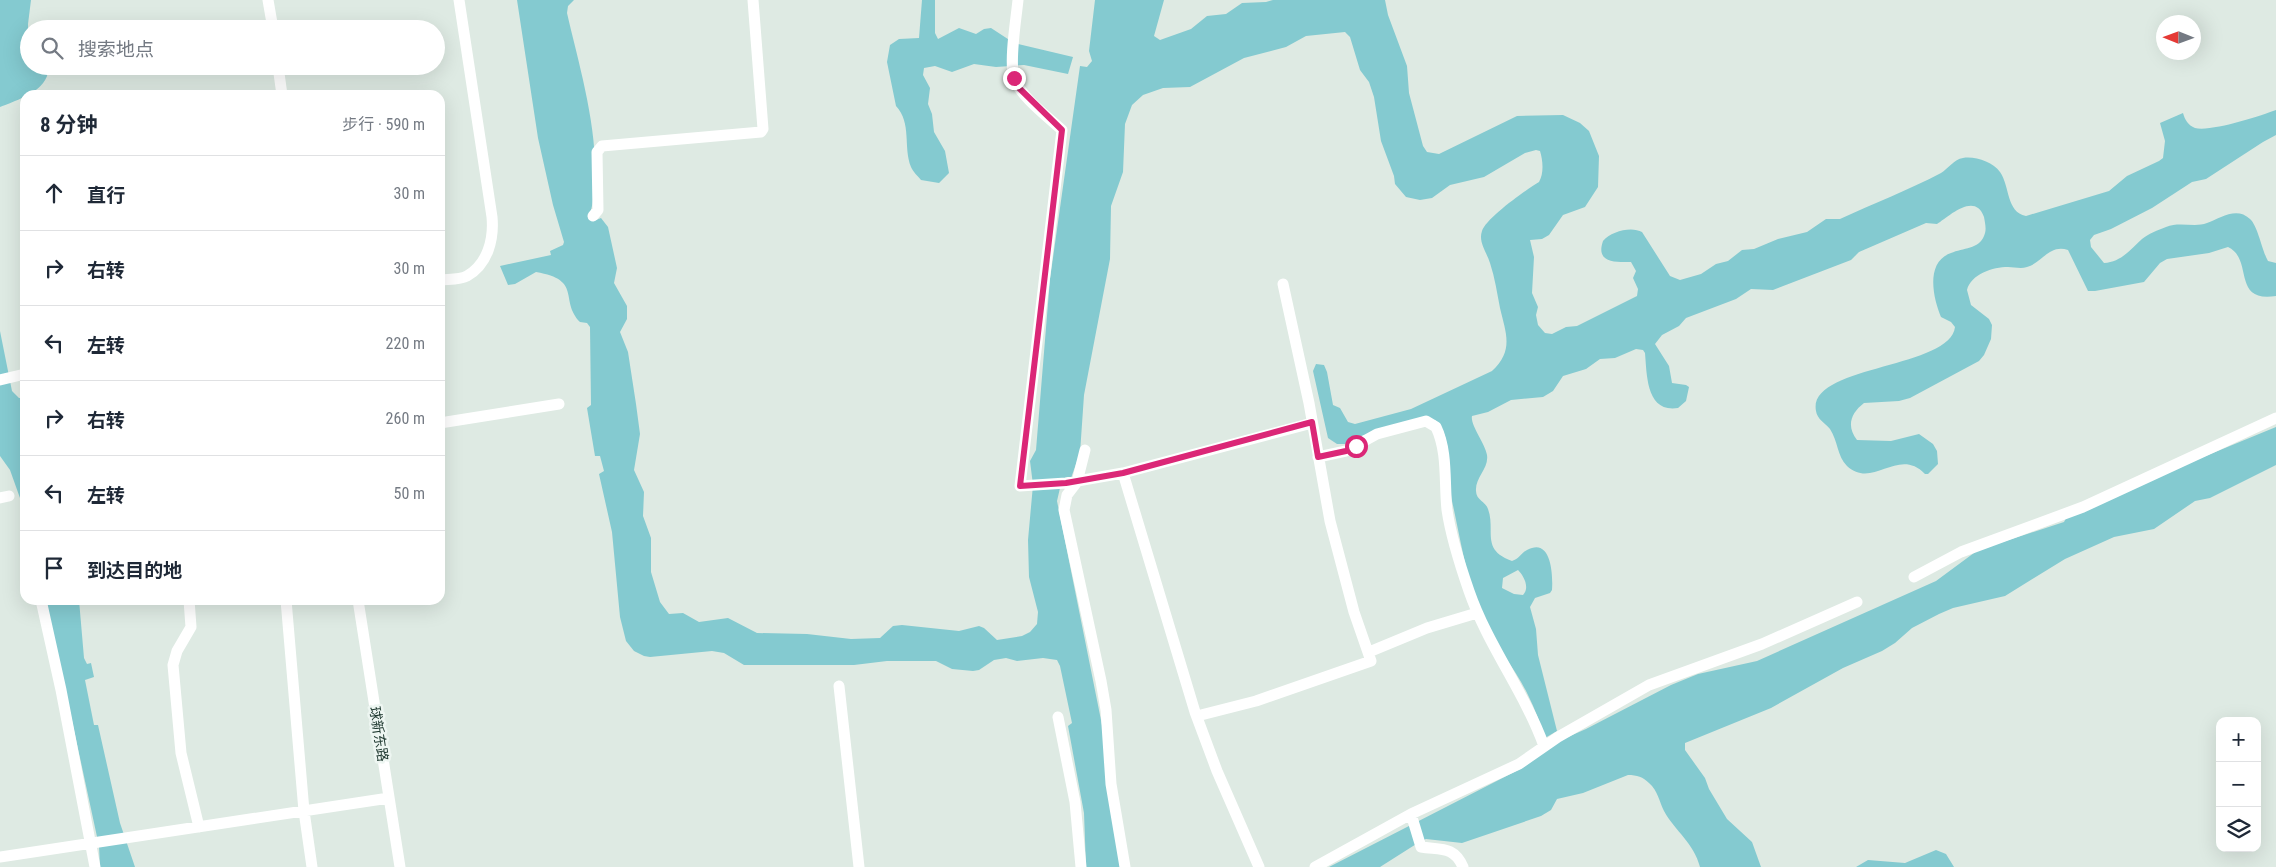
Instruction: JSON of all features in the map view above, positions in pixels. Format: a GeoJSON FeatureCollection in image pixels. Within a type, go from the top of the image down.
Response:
{"type":"FeatureCollection","features":[{"type":"Feature","properties":{"kind":"street"},"geometry":{"type":"LineString","coordinates":[[268,0],[271,20]]}},
{"type":"Feature","properties":{"kind":"street"},"geometry":{"type":"LineString","coordinates":[[445,279],[466,277],[476,269],[489,250],[492,233],[488,189],[459,0]]}},
{"type":"Feature","properties":{"kind":"street"},"geometry":{"type":"LineString","coordinates":[[593,216],[598,210],[597,152],[602,146],[761,132],[763,129],[753,0]]}},
{"type":"Feature","properties":{"kind":"street"},"geometry":{"type":"LineString","coordinates":[[1018,0],[1013,65],[1014,78],[1019,88],[1062,130],[1020,486],[1072,482],[1123,473],[1312,422]]}},
{"type":"Feature","properties":{"kind":"street"},"geometry":{"type":"LineString","coordinates":[[279,75],[281,90]]}},
{"type":"Feature","properties":{"kind":"street"},"geometry":{"type":"LineString","coordinates":[[1197,716],[1256,700],[1371,661],[1354,612],[1330,521],[1312,422],[1283,284]]}},
{"type":"Feature","properties":{"kind":"street"},"geometry":{"type":"LineString","coordinates":[[0,380],[20,375]]}},
{"type":"Feature","properties":{"kind":"street"},"geometry":{"type":"LineString","coordinates":[[445,422],[559,404]]}},
{"type":"Feature","properties":{"kind":"street"},"geometry":{"type":"LineString","coordinates":[[1914,577],[1962,552],[2083,508],[2276,418]]}},
{"type":"Feature","properties":{"kind":"street"},"geometry":{"type":"LineString","coordinates":[[1318,457],[1346,451],[1377,434],[1426,421],[1434,424],[1438,429],[1443,454],[1445,491],[1450,525],[1477,613],[1497,654],[1521,693],[1544,746]]}},
{"type":"Feature","properties":{"kind":"street"},"geometry":{"type":"LineString","coordinates":[[1085,450],[1066,495],[1064,510],[1106,710],[1111,784],[1125,867]]}},
{"type":"Feature","properties":{"kind":"street"},"geometry":{"type":"LineString","coordinates":[[1123,473],[1197,716],[1217,771],[1260,867]]}},
{"type":"Feature","properties":{"kind":"street"},"geometry":{"type":"LineString","coordinates":[[1315,867],[1412,816],[1518,764],[1544,746],[1649,685],[1762,644],[1856,602]]}},
{"type":"Feature","properties":{"kind":"street"},"geometry":{"type":"LineString","coordinates":[[42,605],[93,843],[95,867]]}},
{"type":"Feature","properties":{"kind":"street"},"geometry":{"type":"LineString","coordinates":[[189,605],[191,627],[177,651],[173,665],[181,753],[199,827]]}},
{"type":"Feature","properties":{"kind":"street"},"geometry":{"type":"LineString","coordinates":[[286,605],[304,811],[312,867]]}},
{"type":"Feature","properties":{"kind":"street","name":"球新东路"},"geometry":{"type":"LineString","coordinates":[[359,605],[400,867]]}},
{"type":"Feature","properties":{"kind":"street"},"geometry":{"type":"LineString","coordinates":[[1369,652],[1427,628],[1477,613]]}},
{"type":"Feature","properties":{"kind":"street"},"geometry":{"type":"LineString","coordinates":[[839,686],[859,867]]}},
{"type":"Feature","properties":{"kind":"street"},"geometry":{"type":"LineString","coordinates":[[1058,717],[1075,802],[1081,867]]}},
{"type":"Feature","properties":{"kind":"street"},"geometry":{"type":"LineString","coordinates":[[0,857],[389,798]]}},
{"type":"Feature","properties":{"kind":"street"},"geometry":{"type":"LineString","coordinates":[[1412,816],[1421,847],[1456,854],[1463,867]]}},
{"type":"Feature","properties":{"kind":"water"},"geometry":{"type":"Polygon","coordinates":[[[0,0],[31,0],[28,20],[20,20],[20,75],[47,75],[39,88],[36,90],[20,90],[20,98],[0,107],[0,0]]]}},
{"type":"Feature","properties":{"kind":"water"},"geometry":{"type":"Polygon","coordinates":[[[517,0],[574,0],[568,6],[567,13],[590,114],[595,166],[594,191],[590,215],[596,220],[601,218],[608,227],[617,268],[614,283],[627,306],[627,319],[620,332],[628,352],[640,434],[634,470],[644,492],[643,516],[651,538],[651,572],[660,602],[669,614],[683,613],[699,622],[728,618],[757,633],[807,634],[851,639],[880,638],[893,626],[902,625],[959,631],[979,626],[997,640],[1022,636],[1030,632],[1037,624],[1038,612],[1029,577],[1028,540],[1033,485],[1030,461],[1036,450],[1050,279],[1080,66],[1087,67],[1092,61],[1089,51],[1095,0],[1164,0],[1154,36],[1160,40],[1191,29],[1207,16],[1226,14],[1242,3],[1273,0],[1385,0],[1388,15],[1407,66],[1409,93],[1423,146],[1427,152],[1439,154],[1517,116],[1563,115],[1580,123],[1589,131],[1599,156],[1598,187],[1585,207],[1563,215],[1549,235],[1542,239],[1530,240],[1534,257],[1532,293],[1538,307],[1536,315],[1538,325],[1545,333],[1552,334],[1566,327],[1577,326],[1637,296],[1638,289],[1633,278],[1636,271],[1631,262],[1609,260],[1602,254],[1603,241],[1616,232],[1633,229],[1642,232],[1670,276],[1680,280],[1701,274],[1716,264],[1728,261],[1742,250],[1754,249],[1778,239],[1807,232],[1826,219],[1840,219],[1929,179],[1963,158],[1983,160],[1997,168],[2015,209],[2020,214],[2026,216],[2109,191],[2127,176],[2159,161],[2163,158],[2165,141],[2160,123],[2183,113],[2190,125],[2202,129],[2236,123],[2276,110],[2276,135],[2206,179],[2192,182],[2152,208],[2111,229],[2094,235],[2090,240],[2091,247],[2104,263],[2110,262],[2125,255],[2147,235],[2171,225],[2197,225],[2228,214],[2240,213],[2253,222],[2268,261],[2276,263],[2276,296],[2262,296],[2253,293],[2248,287],[2236,253],[2228,247],[2209,253],[2167,259],[2160,263],[2144,282],[2095,291],[2088,291],[2068,250],[2061,249],[2051,252],[2027,267],[2002,267],[1983,272],[1969,284],[1967,290],[1971,305],[1989,319],[1992,325],[1991,339],[1984,355],[1979,361],[1910,398],[1899,401],[1864,403],[1853,415],[1851,425],[1857,440],[1891,441],[1919,434],[1933,444],[1937,451],[1938,464],[1928,474],[1905,464],[1895,465],[1876,472],[1857,472],[1844,462],[1833,434],[1818,416],[1816,411],[1819,396],[1833,384],[1930,351],[1947,341],[1955,327],[1951,322],[1941,317],[1934,291],[1934,272],[1937,264],[1943,258],[1951,253],[1975,246],[1982,240],[1986,229],[1984,217],[1980,210],[1974,206],[1968,206],[1954,212],[1937,224],[1926,223],[1859,252],[1851,260],[1773,290],[1751,289],[1736,299],[1686,318],[1679,326],[1662,335],[1655,344],[1669,366],[1672,383],[1689,387],[1686,401],[1678,408],[1667,408],[1660,405],[1654,399],[1650,391],[1646,372],[1645,353],[1643,350],[1636,349],[1615,358],[1600,359],[1586,369],[1563,376],[1553,391],[1543,397],[1511,400],[1488,412],[1472,416],[1473,424],[1487,455],[1486,465],[1476,486],[1476,494],[1488,509],[1492,545],[1502,556],[1512,561],[1527,550],[1535,547],[1542,549],[1546,553],[1551,568],[1552,590],[1550,593],[1535,598],[1530,607],[1536,629],[1538,655],[1557,731],[1545,738],[1528,695],[1490,632],[1474,593],[1465,563],[1452,501],[1449,458],[1445,435],[1441,426],[1435,420],[1424,420],[1357,437],[1345,444],[1337,444],[1328,438],[1313,371],[1316,364],[1324,365],[1333,405],[1340,408],[1348,422],[1355,424],[1411,409],[1492,371],[1499,363],[1506,349],[1506,334],[1493,274],[1481,235],[1485,225],[1491,219],[1517,197],[1539,182],[1542,175],[1540,151],[1536,150],[1525,153],[1484,177],[1450,185],[1432,198],[1420,200],[1406,197],[1395,184],[1394,176],[1381,141],[1374,97],[1369,82],[1360,70],[1350,37],[1345,32],[1306,36],[1286,47],[1244,58],[1190,87],[1163,88],[1143,95],[1132,105],[1125,124],[1123,172],[1111,206],[1110,259],[1084,395],[1080,453],[1071,478],[1060,488],[1057,501],[1104,735],[1120,867],[1086,867],[1084,813],[1068,726],[1072,723],[1060,666],[1057,660],[1043,658],[1017,661],[1006,658],[994,660],[979,670],[973,671],[952,669],[936,661],[887,661],[854,665],[744,665],[724,653],[712,651],[644,656],[634,651],[626,641],[620,617],[612,532],[599,474],[604,471],[600,456],[595,456],[587,408],[591,405],[590,327],[587,323],[580,322],[574,314],[568,292],[560,280],[536,272],[515,284],[508,285],[500,266],[551,255],[550,251],[563,245],[564,242],[553,205],[538,138],[517,0]],[[1518,570],[1503,578],[1502,588],[1514,594],[1523,595],[1526,586],[1518,570]]]}},
{"type":"Feature","properties":{"kind":"water"},"geometry":{"type":"Polygon","coordinates":[[[922,0],[935,0],[935,33],[938,39],[959,28],[976,34],[984,29],[991,28],[1014,43],[1073,57],[1068,74],[1024,65],[996,67],[974,64],[952,72],[935,66],[924,68],[923,75],[930,88],[928,104],[932,114],[934,132],[945,151],[949,173],[939,183],[921,180],[911,167],[906,127],[901,113],[896,106],[887,62],[890,45],[899,39],[919,38],[922,0]]]}},
{"type":"Feature","properties":{"kind":"water"},"geometry":{"type":"Polygon","coordinates":[[[0,331],[12,391],[20,398],[20,498],[10,470],[0,456],[0,331]]]}},
{"type":"Feature","properties":{"kind":"water"},"geometry":{"type":"Polygon","coordinates":[[[2276,427],[2276,465],[2210,498],[2195,501],[2154,529],[2114,537],[2065,559],[2005,596],[1953,608],[1939,614],[1912,628],[1895,643],[1882,651],[1843,668],[1771,708],[1685,743],[1685,750],[1705,778],[1709,789],[1727,819],[1752,842],[1761,867],[1700,867],[1689,844],[1668,818],[1652,786],[1642,778],[1628,775],[1583,793],[1557,799],[1551,810],[1541,816],[1462,843],[1426,839],[1380,867],[1329,867],[1524,767],[1554,743],[1586,729],[1671,685],[1698,674],[1757,661],[1936,581],[1978,550],[2064,522],[2067,516],[2276,427]]]}},
{"type":"Feature","properties":{"kind":"water"},"geometry":{"type":"Polygon","coordinates":[[[47,605],[79,605],[84,658],[87,664],[91,663],[94,677],[85,680],[94,725],[98,725],[120,823],[135,867],[100,867],[99,846],[47,605]]]}},
{"type":"Feature","properties":{"kind":"water"},"geometry":{"type":"Polygon","coordinates":[[[1936,850],[1946,854],[1954,867],[1856,867],[1868,860],[1905,863],[1936,850]]]}},
{"type":"Feature","properties":{"kind":"route"},"geometry":{"type":"LineString","coordinates":[[1014,78],[1019,88],[1062,130],[1020,486],[1066,483],[1123,473],[1312,422],[1318,457],[1346,451],[1356,446]]}}]}
